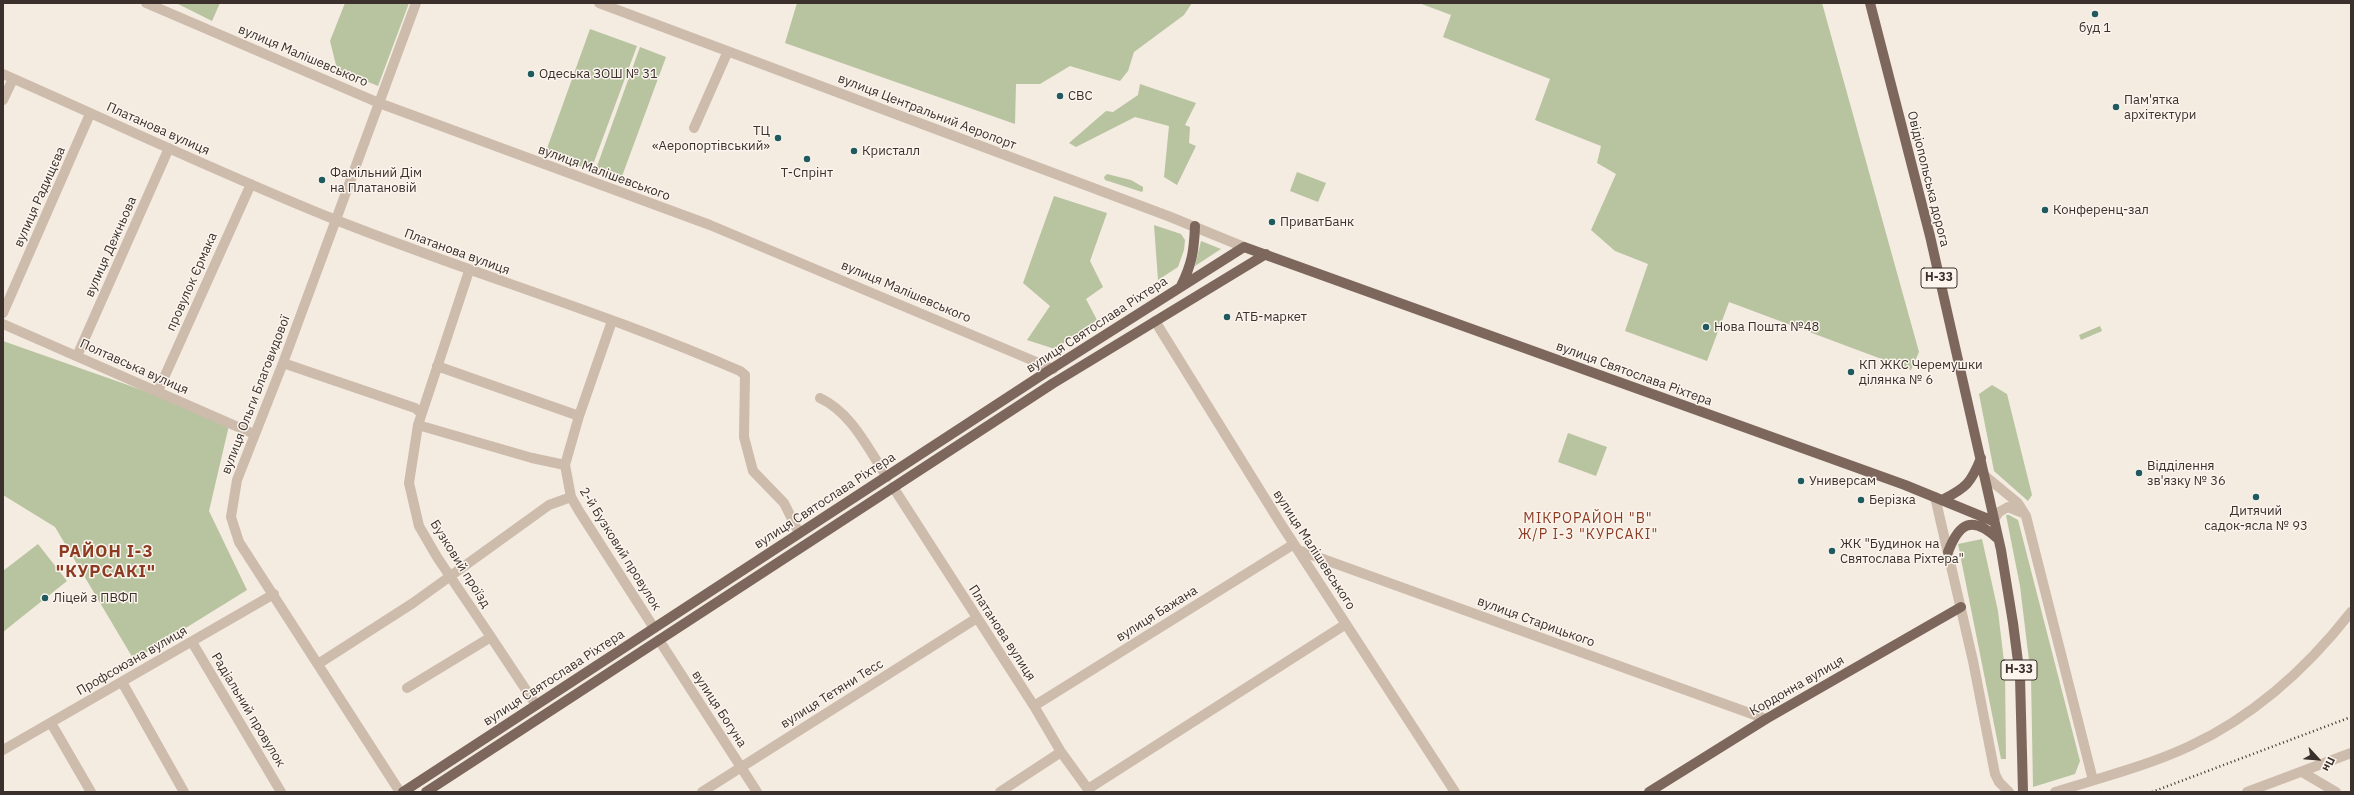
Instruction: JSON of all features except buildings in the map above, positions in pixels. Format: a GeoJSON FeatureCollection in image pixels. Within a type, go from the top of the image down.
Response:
{"type":"FeatureCollection","features":[{"type":"Feature","properties":{"kind":"main road","name":"Овідіопольська дорога"},"geometry":{"type":"LineString","coordinates":[[1870,3],[1930,236],[1981,458],[2000,550],[2013,623],[2020,677],[2023,792]]}},
{"type":"Feature","properties":{"kind":"main road"},"geometry":{"type":"LineString","coordinates":[[1180,286],[1190,269],[1194,253],[1195,226]]}},
{"type":"Feature","properties":{"kind":"main road","name":"вулиця Святослава Ріхтера"},"geometry":{"type":"LineString","coordinates":[[401,792],[1180,286],[1244,247],[1938,498],[1993,521]]}},
{"type":"Feature","properties":{"kind":"main road","name":"вулиця Святослава Ріхтера"},"geometry":{"type":"LineString","coordinates":[[426,792],[1052,384],[1266,254]]}},
{"type":"Feature","properties":{"kind":"main road"},"geometry":{"type":"LineString","coordinates":[[1938,498],[1965,488],[1975,474],[1981,458]]}},
{"type":"Feature","properties":{"kind":"main road"},"geometry":{"type":"LineString","coordinates":[[1948,552],[1959,529],[1969,525],[1980,526],[1997,538]]}},
{"type":"Feature","properties":{"kind":"main road","name":"Кордонна вулиця"},"geometry":{"type":"LineString","coordinates":[[1649,792],[1766,718],[1961,607]]}},
{"type":"Feature","properties":{"kind":"street","name":"вулиця Малішевського"},"geometry":{"type":"LineString","coordinates":[[146,3],[379,103],[710,225],[1053,369]]}},
{"type":"Feature","properties":{"kind":"street","name":"вулиця Ольги Благовидової"},"geometry":{"type":"LineString","coordinates":[[401,792],[239,542],[231,517],[237,480],[283,363],[416,3]]}},
{"type":"Feature","properties":{"kind":"street","name":"вулиця Центральний Аеропорт"},"geometry":{"type":"LineString","coordinates":[[599,3],[1195,226],[1244,247]]}},
{"type":"Feature","properties":{"kind":"street"},"geometry":{"type":"LineString","coordinates":[[694,128],[728,51]]}},
{"type":"Feature","properties":{"kind":"street"},"geometry":{"type":"LineString","coordinates":[[3,100],[8,76]]}},
{"type":"Feature","properties":{"kind":"street","name":"Платанова вулиця"},"geometry":{"type":"LineString","coordinates":[[8,76],[90,114],[335,220],[470,271],[696,352],[740,371],[745,375],[744,437],[753,471],[784,503],[799,534]]}},
{"type":"Feature","properties":{"kind":"street","name":"вулиця Радищєва"},"geometry":{"type":"LineString","coordinates":[[3,313],[90,114]]}},
{"type":"Feature","properties":{"kind":"street","name":"вулиця Дежньова"},"geometry":{"type":"LineString","coordinates":[[77,356],[169,148]]}},
{"type":"Feature","properties":{"kind":"street","name":"провулок Єрмака"},"geometry":{"type":"LineString","coordinates":[[158,391],[251,184]]}},
{"type":"Feature","properties":{"kind":"street","name":"Бузковий проїзд"},"geometry":{"type":"LineString","coordinates":[[470,271],[421,413],[409,483],[419,526],[450,577],[536,705]]}},
{"type":"Feature","properties":{"kind":"street","name":"2-й Бузковий провулок"},"geometry":{"type":"LineString","coordinates":[[612,321],[579,416],[566,465],[571,497],[654,628]]}},
{"type":"Feature","properties":{"kind":"street","name":"вулиця Малішевського"},"geometry":{"type":"LineString","coordinates":[[1155,321],[1296,547],[1455,792]]}},
{"type":"Feature","properties":{"kind":"street","name":"Полтавська вулиця"},"geometry":{"type":"LineString","coordinates":[[3,324],[254,434]]}},
{"type":"Feature","properties":{"kind":"street"},"geometry":{"type":"LineString","coordinates":[[283,363],[415,408],[421,413]]}},
{"type":"Feature","properties":{"kind":"street"},"geometry":{"type":"LineString","coordinates":[[437,366],[579,416]]}},
{"type":"Feature","properties":{"kind":"street"},"geometry":{"type":"LineString","coordinates":[[820,398],[834,405],[847,417],[887,477]]}},
{"type":"Feature","properties":{"kind":"street"},"geometry":{"type":"LineString","coordinates":[[418,425],[532,458],[566,465]]}},
{"type":"Feature","properties":{"kind":"street"},"geometry":{"type":"LineString","coordinates":[[1984,475],[2018,503],[2026,516],[2093,780]]}},
{"type":"Feature","properties":{"kind":"street","name":"Платанова вулиця"},"geometry":{"type":"LineString","coordinates":[[893,488],[1034,706],[1061,752],[1089,790]]}},
{"type":"Feature","properties":{"kind":"street"},"geometry":{"type":"LineString","coordinates":[[318,664],[368,633],[450,577],[549,505],[571,497]]}},
{"type":"Feature","properties":{"kind":"street"},"geometry":{"type":"LineString","coordinates":[[1938,498],[1995,774],[1999,782],[2009,792]]}},
{"type":"Feature","properties":{"kind":"street"},"geometry":{"type":"LineString","coordinates":[[1993,521],[1999,512],[2008,507],[2017,509],[2026,516]]}},
{"type":"Feature","properties":{"kind":"street","name":"вулиця Бажана"},"geometry":{"type":"LineString","coordinates":[[1034,706],[1296,547]]}},
{"type":"Feature","properties":{"kind":"street","name":"вулиця Старицького"},"geometry":{"type":"LineString","coordinates":[[1296,547],[1766,718]]}},
{"type":"Feature","properties":{"kind":"street","name":"Профсоюзна вулиця"},"geometry":{"type":"LineString","coordinates":[[3,750],[274,594]]}},
{"type":"Feature","properties":{"kind":"street"},"geometry":{"type":"LineString","coordinates":[[2055,792],[2162,758],[2215,733],[2264,699],[2300,670],[2325,645],[2351,612]]}},
{"type":"Feature","properties":{"kind":"street","name":"вулиця Тетяни Тесс"},"geometry":{"type":"LineString","coordinates":[[702,792],[977,618]]}},
{"type":"Feature","properties":{"kind":"street"},"geometry":{"type":"LineString","coordinates":[[1089,790],[1346,624]]}},
{"type":"Feature","properties":{"kind":"street"},"geometry":{"type":"LineString","coordinates":[[407,688],[491,637]]}},
{"type":"Feature","properties":{"kind":"street","name":"вулиця Богуна"},"geometry":{"type":"LineString","coordinates":[[659,640],[757,792]]}},
{"type":"Feature","properties":{"kind":"street","name":"Радіальний провулок"},"geometry":{"type":"LineString","coordinates":[[192,642],[281,792]]}},
{"type":"Feature","properties":{"kind":"street"},"geometry":{"type":"LineString","coordinates":[[122,682],[184,792]]}},
{"type":"Feature","properties":{"kind":"street"},"geometry":{"type":"LineString","coordinates":[[51,723],[91,792]]}},
{"type":"Feature","properties":{"kind":"street"},"geometry":{"type":"LineString","coordinates":[[1000,792],[1061,752]]}},
{"type":"Feature","properties":{"kind":"street"},"geometry":{"type":"LineString","coordinates":[[2247,792],[2351,754]]}},
{"type":"Feature","properties":{"kind":"street"},"geometry":{"type":"LineString","coordinates":[[2302,772],[2336,792]]}},
{"type":"Feature","properties":{"kind":"green space"},"geometry":{"type":"Polygon","coordinates":[[[176,3],[220,3],[212,21],[176,3]]]}},
{"type":"Feature","properties":{"kind":"green space"},"geometry":{"type":"Polygon","coordinates":[[[345,3],[409,3],[378,86],[337,69],[330,41],[345,3]]]}},
{"type":"Feature","properties":{"kind":"green space"},"geometry":{"type":"Polygon","coordinates":[[[797,3],[1192,3],[1184,15],[1134,52],[1128,71],[1120,81],[1070,66],[1040,84],[1016,84],[1015,124],[785,43],[797,3]]]}},
{"type":"Feature","properties":{"kind":"green space"},"geometry":{"type":"Polygon","coordinates":[[[1419,3],[1822,3],[1919,352],[1911,370],[1729,302],[1707,361],[1625,331],[1648,264],[1615,251],[1591,230],[1616,174],[1597,163],[1601,146],[1535,120],[1550,79],[1443,37],[1451,15],[1419,3]]]}},
{"type":"Feature","properties":{"kind":"green space"},"geometry":{"type":"Polygon","coordinates":[[[590,29],[637,46],[591,170],[545,154],[590,29]]]}},
{"type":"Feature","properties":{"kind":"green space"},"geometry":{"type":"Polygon","coordinates":[[[640,47],[666,57],[621,179],[596,169],[640,47]]]}},
{"type":"Feature","properties":{"kind":"green space"},"geometry":{"type":"Polygon","coordinates":[[[1140,84],[1196,103],[1185,125],[1190,127],[1189,143],[1196,146],[1177,185],[1164,177],[1169,126],[1135,117],[1076,147],[1069,143],[1106,111],[1113,112],[1138,95],[1140,84]]]}},
{"type":"Feature","properties":{"kind":"green space"},"geometry":{"type":"Polygon","coordinates":[[[1297,172],[1326,183],[1318,202],[1290,191],[1297,172]]]}},
{"type":"Feature","properties":{"kind":"green space"},"geometry":{"type":"Polygon","coordinates":[[[1107,174],[1131,180],[1143,187],[1143,190],[1142,192],[1105,180],[1104,177],[1107,174]]]}},
{"type":"Feature","properties":{"kind":"green space"},"geometry":{"type":"Polygon","coordinates":[[[1054,196],[1107,213],[1090,261],[1103,287],[1086,299],[1097,320],[1055,349],[1027,340],[1050,306],[1023,283],[1054,196]]]}},
{"type":"Feature","properties":{"kind":"green space"},"geometry":{"type":"Polygon","coordinates":[[[1154,225],[1181,234],[1185,240],[1184,250],[1178,267],[1158,280],[1154,225]]]}},
{"type":"Feature","properties":{"kind":"green space"},"geometry":{"type":"Polygon","coordinates":[[[1201,241],[1221,249],[1195,266],[1201,241]]]}},
{"type":"Feature","properties":{"kind":"green space"},"geometry":{"type":"Polygon","coordinates":[[[2100,326],[2102,331],[2081,340],[2079,335],[2100,326]]]}},
{"type":"Feature","properties":{"kind":"green space"},"geometry":{"type":"Polygon","coordinates":[[[3,341],[230,421],[209,511],[247,590],[134,660],[55,527],[3,495],[3,341]]]}},
{"type":"Feature","properties":{"kind":"green space"},"geometry":{"type":"Polygon","coordinates":[[[1992,385],[2007,394],[2032,495],[2028,501],[1994,471],[1979,394],[1992,385]]]}},
{"type":"Feature","properties":{"kind":"green space"},"geometry":{"type":"Polygon","coordinates":[[[1568,433],[1607,447],[1596,476],[1558,462],[1568,433]]]}},
{"type":"Feature","properties":{"kind":"green space"},"geometry":{"type":"Polygon","coordinates":[[[2006,515],[2018,520],[2080,761],[2075,774],[2033,787],[2031,677],[2020,586],[2006,515]]]}},
{"type":"Feature","properties":{"kind":"green space"},"geometry":{"type":"Polygon","coordinates":[[[1982,539],[1998,611],[2005,670],[2006,759],[2001,759],[1958,544],[1982,539]]]}},
{"type":"Feature","properties":{"kind":"green space"},"geometry":{"type":"Polygon","coordinates":[[[38,544],[67,581],[3,632],[3,571],[38,544]]]}},
{"type":"Feature","properties":{"kind":"railway"},"geometry":{"type":"LineString","coordinates":[[2152,792],[2351,717]]}},
{"type":"Feature","properties":{"kind":"place","name":"буд 1"},"geometry":{"type":"Point","coordinates":[2095,14]}},
{"type":"Feature","properties":{"kind":"place","name":"Одеська ЗОШ № 31"},"geometry":{"type":"Point","coordinates":[531,74]}},
{"type":"Feature","properties":{"kind":"place","name":"СВС"},"geometry":{"type":"Point","coordinates":[1060,96]}},
{"type":"Feature","properties":{"kind":"place","name":"Пам'ятка архітектури"},"geometry":{"type":"Point","coordinates":[2116,107]}},
{"type":"Feature","properties":{"kind":"place","name":"ТЦ «Аеропортівський»"},"geometry":{"type":"Point","coordinates":[778,138]}},
{"type":"Feature","properties":{"kind":"place","name":"Кристалл"},"geometry":{"type":"Point","coordinates":[854,151]}},
{"type":"Feature","properties":{"kind":"place","name":"Т-Спрінт"},"geometry":{"type":"Point","coordinates":[807,159]}},
{"type":"Feature","properties":{"kind":"place","name":"Фамільний Дім на Платановій"},"geometry":{"type":"Point","coordinates":[322,180]}},
{"type":"Feature","properties":{"kind":"place","name":"Конференц-зал"},"geometry":{"type":"Point","coordinates":[2045,210]}},
{"type":"Feature","properties":{"kind":"place","name":"ПриватБанк"},"geometry":{"type":"Point","coordinates":[1272,222]}},
{"type":"Feature","properties":{"kind":"place","name":"АТБ-маркет"},"geometry":{"type":"Point","coordinates":[1227,317]}},
{"type":"Feature","properties":{"kind":"place","name":"Нова Пошта №48"},"geometry":{"type":"Point","coordinates":[1706,327]}},
{"type":"Feature","properties":{"kind":"place","name":"КП ЖКС Черемушки ділянка № 6"},"geometry":{"type":"Point","coordinates":[1851,372]}},
{"type":"Feature","properties":{"kind":"place","name":"Відділення зв'язку № 36"},"geometry":{"type":"Point","coordinates":[2139,473]}},
{"type":"Feature","properties":{"kind":"place","name":"Универсам"},"geometry":{"type":"Point","coordinates":[1801,481]}},
{"type":"Feature","properties":{"kind":"place","name":"Дитячий садок-ясла № 93"},"geometry":{"type":"Point","coordinates":[2256,497]}},
{"type":"Feature","properties":{"kind":"place","name":"Берізка"},"geometry":{"type":"Point","coordinates":[1861,500]}},
{"type":"Feature","properties":{"kind":"place","name":"ЖК \"Будинок на Святослава Ріхтера\""},"geometry":{"type":"Point","coordinates":[1832,551]}},
{"type":"Feature","properties":{"kind":"place","name":"Ліцей з ПВФП"},"geometry":{"type":"Point","coordinates":[45,598]}},
{"type":"Feature","properties":{"kind":"district","name":"МІКРОРАЙОН \"В\" Ж/Р I-3 \"КУРСАКІ\""},"geometry":{"type":"Point","coordinates":[1588,528]}},
{"type":"Feature","properties":{"kind":"district","name":"РАЙОН І-3 \"КУРСАКІ\""},"geometry":{"type":"Point","coordinates":[106,562]}}]}
